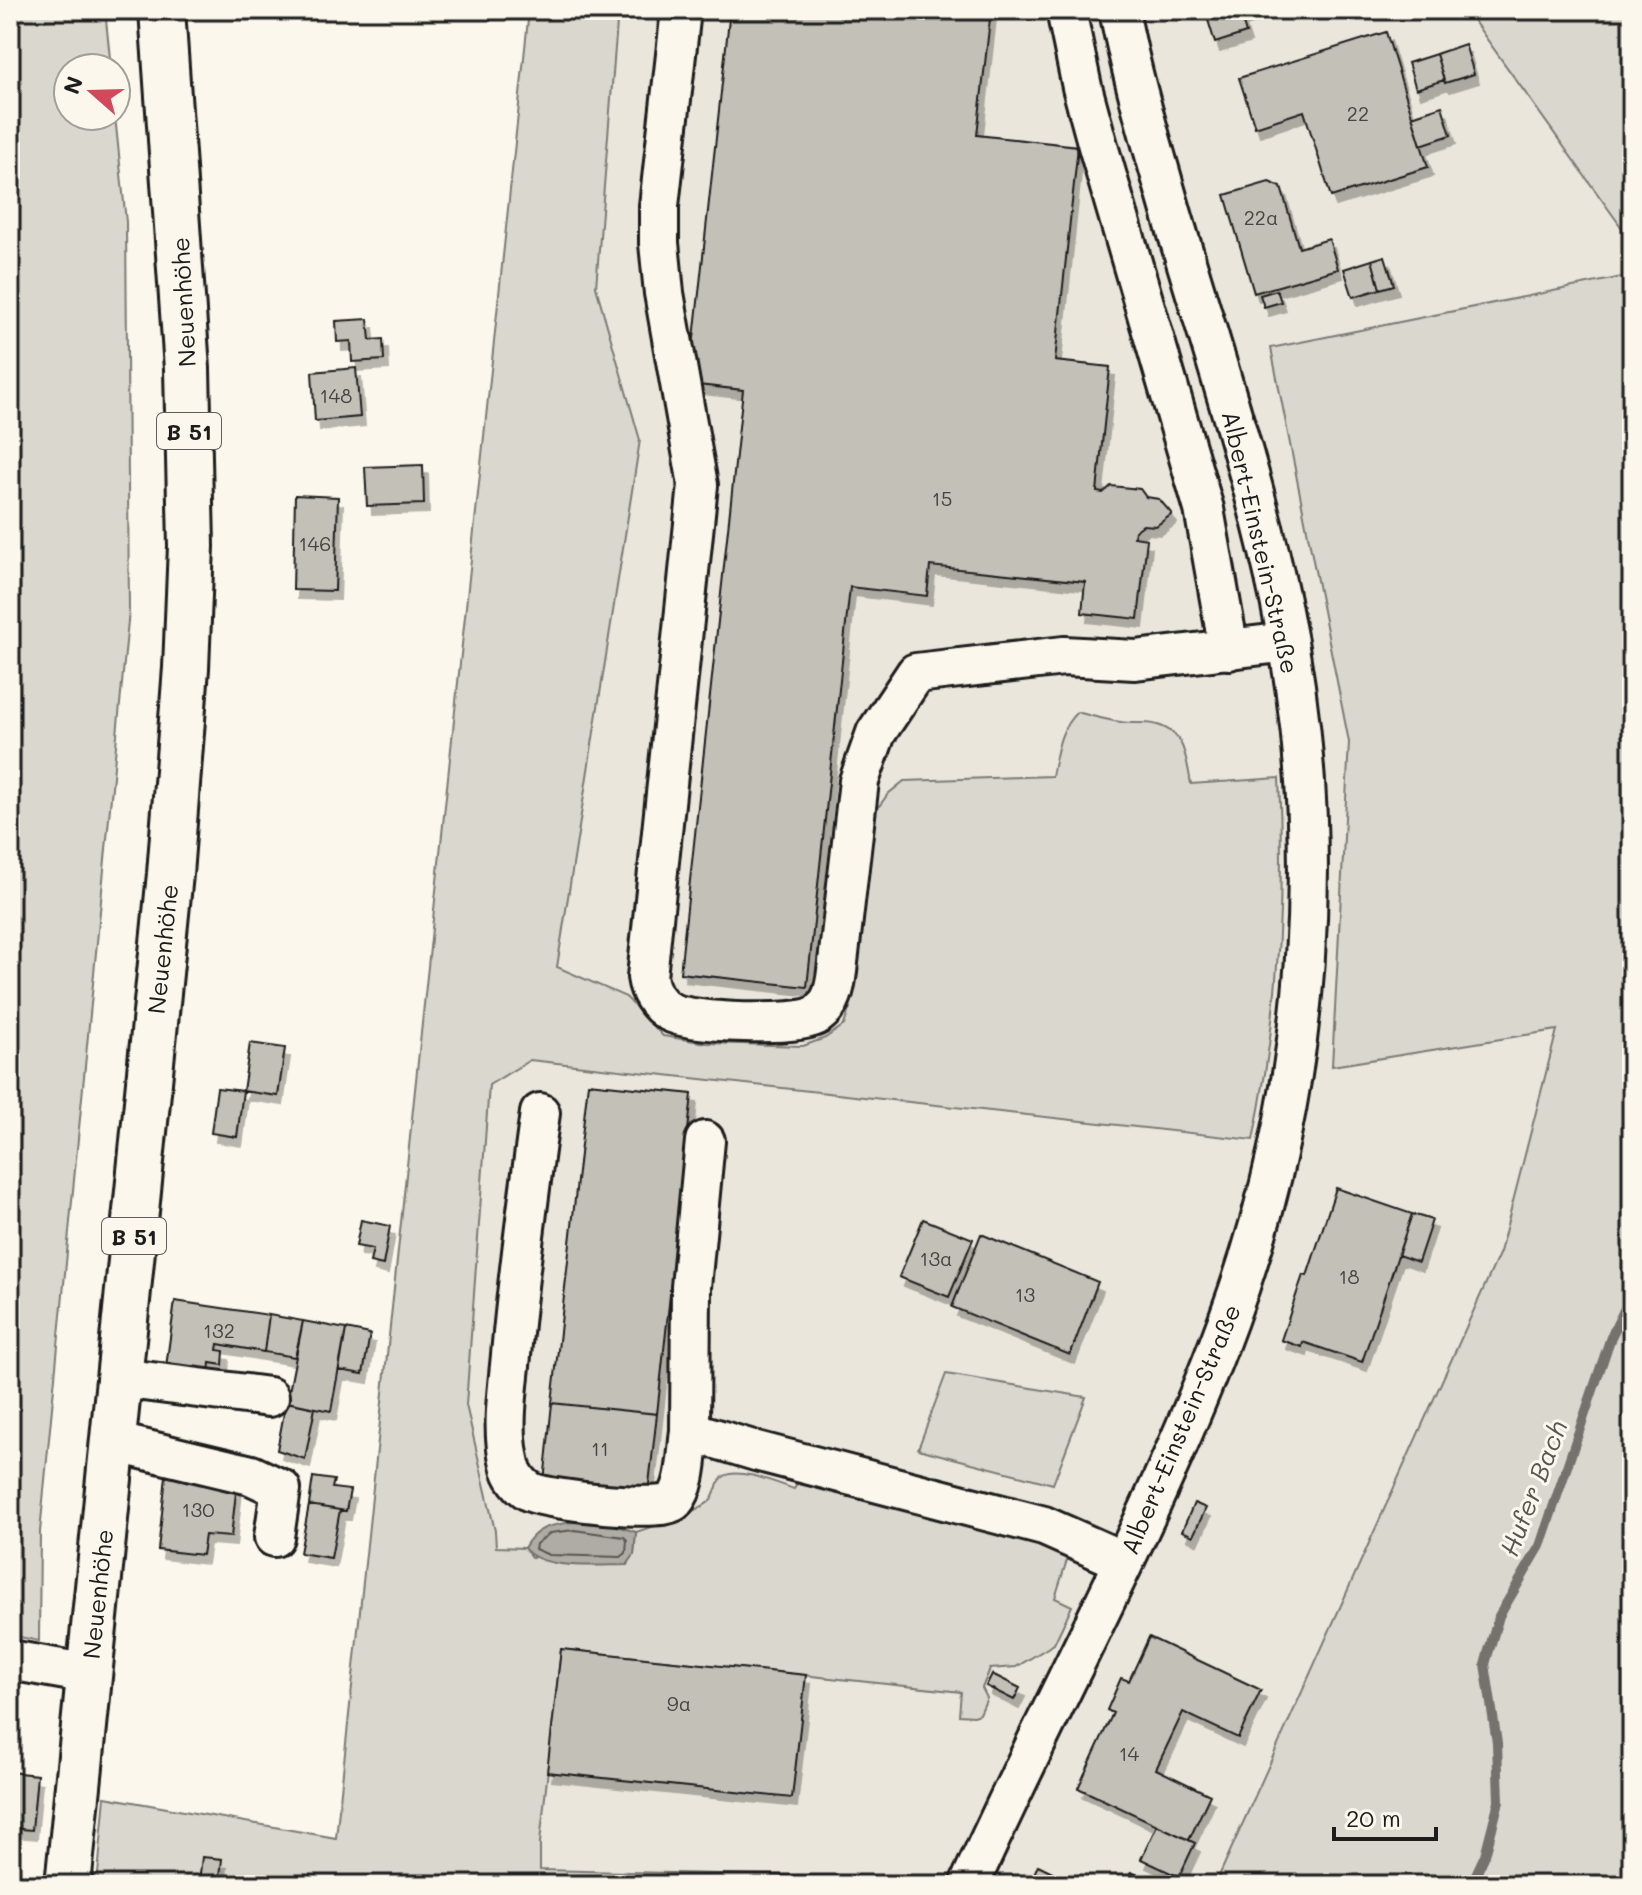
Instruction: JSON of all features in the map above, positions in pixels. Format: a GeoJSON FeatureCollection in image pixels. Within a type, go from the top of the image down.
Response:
{"type":"FeatureCollection","features":[{"type":"Feature","properties":{"kind":"main road","name":"Neuenhöhe"},"geometry":{"type":"LineString","coordinates":[[68,1885],[175,813],[186,668],[191,546],[187,369],[162,10]]}},
{"type":"Feature","properties":{"kind":"street"},"geometry":{"type":"LineString","coordinates":[[681,10],[659,206],[659,243],[664,293],[698,485],[647,977],[648,986],[659,1004],[669,1012],[684,1017],[772,1022],[810,1019],[827,1005],[834,992],[859,781],[876,733],[916,673],[1064,656],[1135,660],[1288,642]]}},
{"type":"Feature","properties":{"kind":"street"},"geometry":{"type":"LineString","coordinates":[[1066,10],[1098,146],[1204,509],[1229,650]]}},
{"type":"Feature","properties":{"kind":"street","name":"Albert-Einstein-Straße"},"geometry":{"type":"LineString","coordinates":[[969,1885],[1123,1561],[1204,1384],[1230,1316],[1262,1215],[1290,1097],[1304,984],[1309,845],[1303,751],[1288,642],[1277,585],[1245,461],[1153,148],[1119,10]]}},
{"type":"Feature","properties":{"kind":"street"},"geometry":{"type":"LineString","coordinates":[[540,1113],[517,1276],[506,1414],[510,1464],[514,1475],[523,1487],[543,1496],[650,1508],[669,1505],[677,1498],[690,1431],[691,1287],[705,1141]]}},
{"type":"Feature","properties":{"kind":"street"},"geometry":{"type":"LineString","coordinates":[[120,1378],[269,1397]]}},
{"type":"Feature","properties":{"kind":"street"},"geometry":{"type":"LineString","coordinates":[[690,1431],[1044,1526],[1123,1561]]}},
{"type":"Feature","properties":{"kind":"street"},"geometry":{"type":"LineString","coordinates":[[113,1442],[251,1475],[281,1489],[274,1537]]}},
{"type":"Feature","properties":{"kind":"street"},"geometry":{"type":"LineString","coordinates":[[10,1660],[89,1674]]}},
{"type":"Feature","properties":{"kind":"shaded area"},"geometry":{"type":"Polygon","coordinates":[[[10,10],[105,10],[109,52],[52,52],[52,132],[117,132],[126,222],[129,611],[40,1532],[39,1641],[10,1635],[10,10]]]}},
{"type":"Feature","properties":{"kind":"shaded area"},"geometry":{"type":"Polygon","coordinates":[[[529,10],[618,10],[596,287],[640,440],[557,967],[626,997],[663,1036],[707,1043],[803,1046],[825,1038],[844,1025],[851,1004],[875,812],[888,794],[904,781],[1052,776],[1062,734],[1077,712],[1125,723],[1153,724],[1164,727],[1178,739],[1191,784],[1279,778],[1281,869],[1278,960],[1262,1095],[1253,1140],[530,1060],[489,1085],[466,1405],[496,1547],[524,1548],[531,1557],[634,1555],[636,1532],[706,1504],[713,1498],[720,1480],[728,1475],[747,1474],[794,1489],[802,1476],[1053,1545],[1067,1560],[1055,1598],[1072,1606],[1054,1644],[1016,1667],[990,1669],[982,1688],[987,1698],[980,1714],[974,1716],[959,1715],[961,1692],[561,1649],[540,1843],[540,1870],[939,1879],[941,1885],[97,1885],[105,1797],[336,1838],[529,10]]]}},
{"type":"Feature","properties":{"kind":"shaded area"},"geometry":{"type":"Polygon","coordinates":[[[618,10],[1466,10],[1632,242],[1632,275],[1271,349],[1349,742],[1332,1065],[1557,1029],[1500,1252],[1215,1885],[472,1885],[496,1547],[466,1405],[489,1085],[530,1060],[640,440],[596,287],[618,10]]]}},
{"type":"Feature","properties":{"kind":"shaded area"},"geometry":{"type":"Polygon","coordinates":[[[1466,10],[1632,10],[1632,242],[1466,10]]]}},
{"type":"Feature","properties":{"kind":"shaded area"},"geometry":{"type":"Polygon","coordinates":[[[1632,275],[1632,1885],[1215,1885],[1500,1252],[1557,1030],[1332,1066],[1349,742],[1271,348],[1632,275]]]}},
{"type":"Feature","properties":{"kind":"shaded area"},"geometry":{"type":"Polygon","coordinates":[[[946,1374],[1086,1397],[1053,1484],[918,1449],[946,1374]]]}},
{"type":"Feature","properties":{"kind":"water"},"geometry":{"type":"Polygon","coordinates":[[[574,1522],[614,1525],[636,1532],[634,1555],[627,1565],[572,1565],[544,1560],[524,1548],[539,1531],[574,1522]]]}},
{"type":"Feature","properties":{"kind":"building"},"geometry":{"type":"Polygon","coordinates":[[[730,10],[991,10],[977,135],[1078,146],[1055,361],[1110,367],[1097,492],[1103,493],[1111,486],[1140,489],[1146,497],[1159,499],[1172,514],[1156,526],[1143,525],[1135,531],[1134,537],[1147,539],[1138,619],[1082,613],[1085,582],[930,566],[927,596],[850,587],[807,987],[680,973],[743,390],[689,384],[730,10]]]}},
{"type":"Feature","properties":{"kind":"building"},"geometry":{"type":"Polygon","coordinates":[[[1205,10],[1264,10],[1241,17],[1246,33],[1215,43],[1205,10]]]}},
{"type":"Feature","properties":{"kind":"building"},"geometry":{"type":"Polygon","coordinates":[[[1386,32],[1428,167],[1331,197],[1304,111],[1255,127],[1239,78],[1386,32]]]}},
{"type":"Feature","properties":{"kind":"building"},"geometry":{"type":"Polygon","coordinates":[[[1465,44],[1474,74],[1445,83],[1436,54],[1465,44]]]}},
{"type":"Feature","properties":{"kind":"building"},"geometry":{"type":"Polygon","coordinates":[[[1436,54],[1444,80],[1416,89],[1408,63],[1436,54]]]}},
{"type":"Feature","properties":{"kind":"building"},"geometry":{"type":"Polygon","coordinates":[[[1442,106],[1451,135],[1421,145],[1412,116],[1442,106]]]}},
{"type":"Feature","properties":{"kind":"building"},"geometry":{"type":"Polygon","coordinates":[[[1269,182],[1281,187],[1299,248],[1329,239],[1338,269],[1254,293],[1225,195],[1269,182]]]}},
{"type":"Feature","properties":{"kind":"building"},"geometry":{"type":"Polygon","coordinates":[[[1385,256],[1394,285],[1380,289],[1372,260],[1385,256]]]}},
{"type":"Feature","properties":{"kind":"building"},"geometry":{"type":"Polygon","coordinates":[[[1372,260],[1380,289],[1353,297],[1344,269],[1372,260]]]}},
{"type":"Feature","properties":{"kind":"building"},"geometry":{"type":"Polygon","coordinates":[[[1277,290],[1281,302],[1264,307],[1260,295],[1277,290]]]}},
{"type":"Feature","properties":{"kind":"building"},"geometry":{"type":"Polygon","coordinates":[[[368,319],[370,340],[383,339],[384,360],[352,362],[351,341],[337,342],[336,321],[368,319]]]}},
{"type":"Feature","properties":{"kind":"building"},"geometry":{"type":"Polygon","coordinates":[[[356,368],[360,417],[315,421],[312,372],[356,368]]]}},
{"type":"Feature","properties":{"kind":"building"},"geometry":{"type":"Polygon","coordinates":[[[423,465],[424,504],[367,506],[365,467],[423,465]]]}},
{"type":"Feature","properties":{"kind":"building"},"geometry":{"type":"Polygon","coordinates":[[[295,495],[338,497],[335,591],[293,590],[295,495]]]}},
{"type":"Feature","properties":{"kind":"building"},"geometry":{"type":"Polygon","coordinates":[[[250,1043],[285,1048],[278,1096],[243,1091],[250,1043]]]}},
{"type":"Feature","properties":{"kind":"building"},"geometry":{"type":"Polygon","coordinates":[[[588,1083],[692,1094],[657,1414],[552,1403],[588,1083]]]}},
{"type":"Feature","properties":{"kind":"building"},"geometry":{"type":"Polygon","coordinates":[[[217,1088],[243,1091],[237,1137],[211,1133],[217,1088]]]}},
{"type":"Feature","properties":{"kind":"building"},"geometry":{"type":"Polygon","coordinates":[[[1336,1188],[1412,1214],[1362,1362],[1303,1342],[1302,1347],[1281,1340],[1303,1275],[1307,1276],[1336,1188]]]}},
{"type":"Feature","properties":{"kind":"building"},"geometry":{"type":"Polygon","coordinates":[[[1412,1214],[1432,1220],[1418,1262],[1398,1255],[1412,1214]]]}},
{"type":"Feature","properties":{"kind":"building"},"geometry":{"type":"Polygon","coordinates":[[[923,1219],[973,1239],[949,1297],[899,1277],[923,1219]]]}},
{"type":"Feature","properties":{"kind":"building"},"geometry":{"type":"Polygon","coordinates":[[[361,1220],[390,1226],[383,1265],[370,1262],[373,1249],[356,1246],[361,1220]]]}},
{"type":"Feature","properties":{"kind":"building"},"geometry":{"type":"Polygon","coordinates":[[[981,1234],[1098,1282],[1070,1355],[952,1307],[981,1234]]]}},
{"type":"Feature","properties":{"kind":"building"},"geometry":{"type":"Polygon","coordinates":[[[175,1301],[269,1315],[264,1352],[218,1344],[217,1350],[224,1351],[223,1365],[210,1363],[209,1373],[166,1367],[175,1301]]]}},
{"type":"Feature","properties":{"kind":"building"},"geometry":{"type":"Polygon","coordinates":[[[269,1315],[303,1321],[295,1357],[264,1352],[269,1315]]]}},
{"type":"Feature","properties":{"kind":"building"},"geometry":{"type":"Polygon","coordinates":[[[303,1321],[346,1329],[331,1411],[287,1402],[303,1321]]]}},
{"type":"Feature","properties":{"kind":"building"},"geometry":{"type":"Polygon","coordinates":[[[346,1329],[370,1334],[363,1374],[339,1370],[346,1329]]]}},
{"type":"Feature","properties":{"kind":"building"},"geometry":{"type":"Polygon","coordinates":[[[286,1402],[315,1408],[305,1459],[277,1450],[286,1402]]]}},
{"type":"Feature","properties":{"kind":"building"},"geometry":{"type":"Polygon","coordinates":[[[552,1403],[657,1414],[648,1493],[544,1482],[552,1403]]]}},
{"type":"Feature","properties":{"kind":"building"},"geometry":{"type":"Polygon","coordinates":[[[166,1476],[237,1483],[231,1537],[205,1535],[202,1555],[158,1550],[166,1476]]]}},
{"type":"Feature","properties":{"kind":"building"},"geometry":{"type":"Polygon","coordinates":[[[313,1477],[334,1480],[332,1488],[350,1490],[346,1511],[309,1505],[313,1477]]]}},
{"type":"Feature","properties":{"kind":"building"},"geometry":{"type":"Polygon","coordinates":[[[1194,1503],[1206,1508],[1193,1536],[1182,1531],[1194,1503]]]}},
{"type":"Feature","properties":{"kind":"building"},"geometry":{"type":"Polygon","coordinates":[[[309,1505],[340,1510],[331,1558],[300,1553],[309,1505]]]}},
{"type":"Feature","properties":{"kind":"building"},"geometry":{"type":"Polygon","coordinates":[[[1149,1637],[1261,1690],[1238,1738],[1183,1712],[1156,1769],[1210,1795],[1189,1840],[1078,1788],[1113,1713],[1107,1710],[1121,1678],[1129,1681],[1149,1637]]]}},
{"type":"Feature","properties":{"kind":"building"},"geometry":{"type":"Polygon","coordinates":[[[561,1649],[806,1675],[792,1798],[547,1772],[561,1649]]]}},
{"type":"Feature","properties":{"kind":"building"},"geometry":{"type":"Polygon","coordinates":[[[992,1674],[1020,1688],[1014,1700],[986,1686],[992,1674]]]}},
{"type":"Feature","properties":{"kind":"building"},"geometry":{"type":"Polygon","coordinates":[[[10,1772],[37,1775],[32,1830],[10,1828],[10,1772]]]}},
{"type":"Feature","properties":{"kind":"building"},"geometry":{"type":"Polygon","coordinates":[[[1157,1825],[1195,1843],[1179,1877],[1141,1859],[1157,1825]]]}},
{"type":"Feature","properties":{"kind":"building"},"geometry":{"type":"Polygon","coordinates":[[[202,1857],[222,1859],[219,1884],[199,1882],[202,1857]]]}},
{"type":"Feature","properties":{"kind":"building"},"geometry":{"type":"Polygon","coordinates":[[[1038,1865],[1079,1885],[1029,1885],[1038,1865]]]}},
{"type":"Feature","properties":{"kind":"building"},"geometry":{"type":"Polygon","coordinates":[[[1131,1872],[1160,1885],[1125,1885],[1131,1872]]]}},
{"type":"Feature","properties":{"kind":"building"},"geometry":{"type":"Polygon","coordinates":[[[10,1875],[28,1876],[27,1885],[10,1885],[10,1875]]]}},
{"type":"Feature","properties":{"kind":"waterway","name":"Hufer Bach"},"geometry":{"type":"LineString","coordinates":[[1471,1885],[1485,1855],[1499,1801],[1497,1743],[1485,1664],[1499,1616],[1540,1546],[1611,1337],[1632,1294]]}}]}
